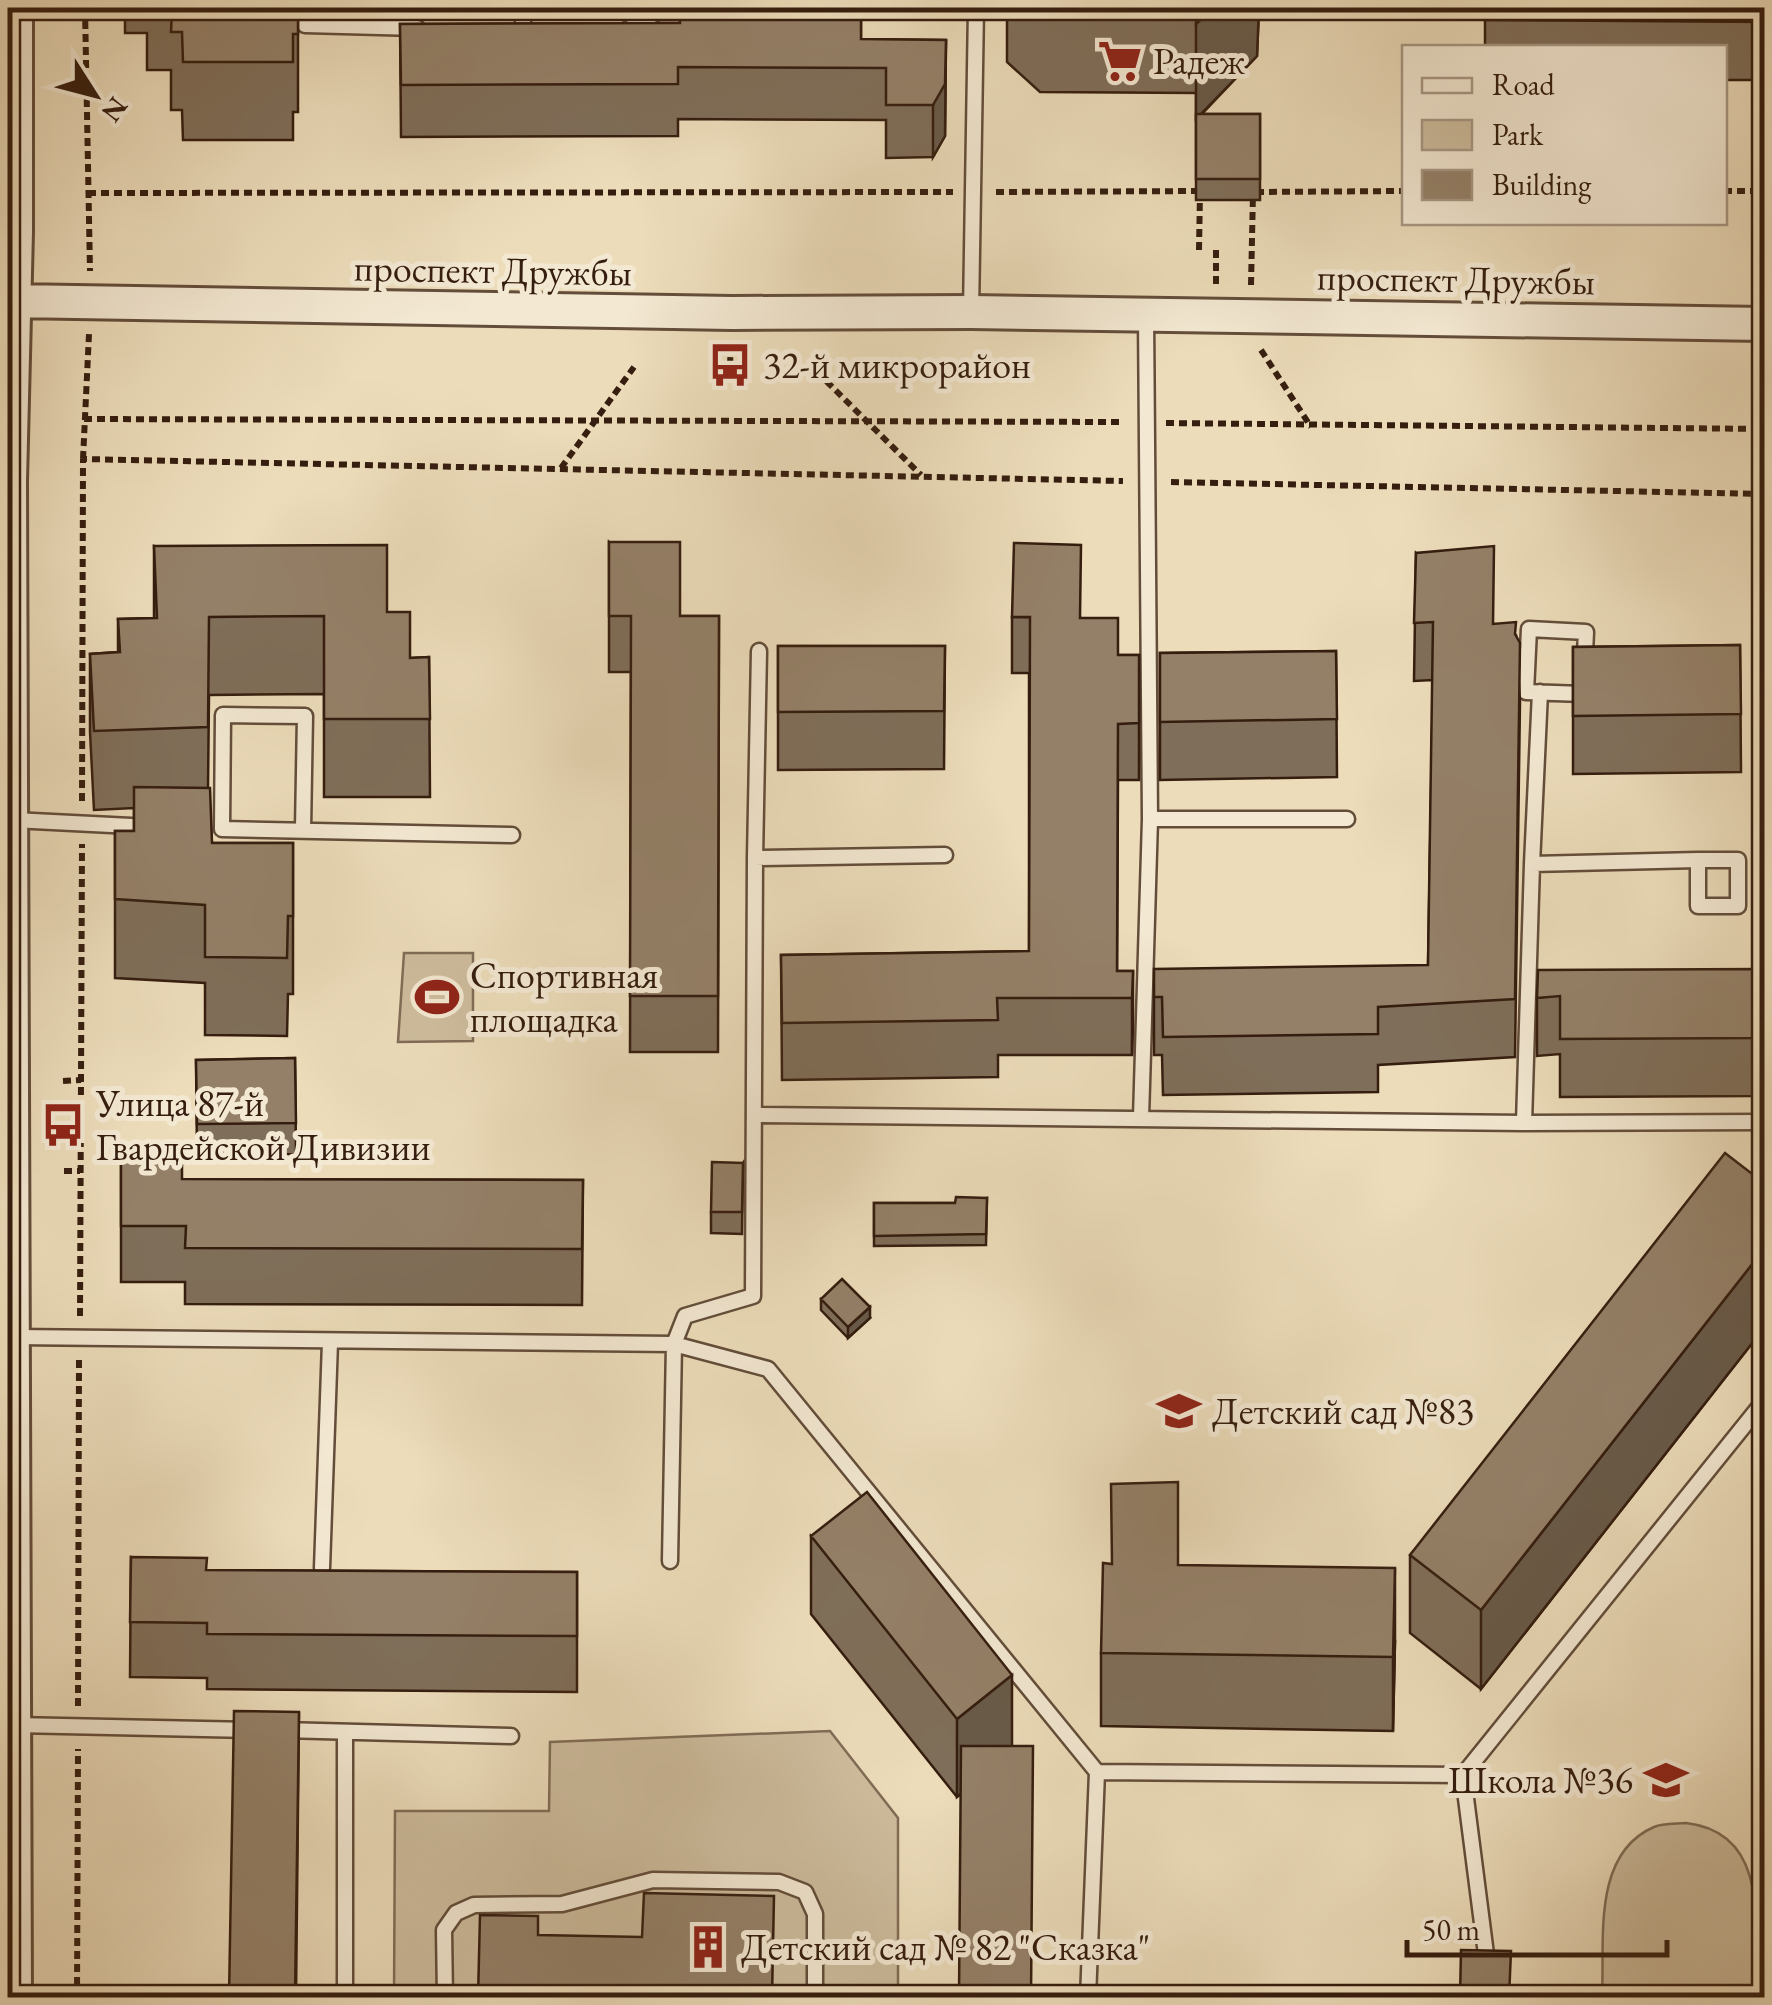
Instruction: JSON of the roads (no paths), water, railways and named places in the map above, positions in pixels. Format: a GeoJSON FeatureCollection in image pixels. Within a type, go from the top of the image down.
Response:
{"type":"FeatureCollection","features":[{"type":"Feature","properties":{"kind":"street"},"geometry":{"type":"LineString","coordinates":[[15,1998],[9,481],[15,301],[16,8]]}},
{"type":"Feature","properties":{"kind":"street","name":"проспект Дружбы"},"geometry":{"type":"LineString","coordinates":[[15,301],[1764,324]]}},
{"type":"Feature","properties":{"kind":"lane"},"geometry":{"type":"LineString","coordinates":[[304,8],[305,25],[424,28]]}},
{"type":"Feature","properties":{"kind":"lane"},"geometry":{"type":"LineString","coordinates":[[523,8],[523,31]]}},
{"type":"Feature","properties":{"kind":"lane"},"geometry":{"type":"LineString","coordinates":[[970,312],[976,8]]}},
{"type":"Feature","properties":{"kind":"lane"},"geometry":{"type":"LineString","coordinates":[[608,32],[625,32],[657,10],[714,12]]}},
{"type":"Feature","properties":{"kind":"lane"},"geometry":{"type":"LineString","coordinates":[[503,30],[540,31]]}},
{"type":"Feature","properties":{"kind":"lane"},"geometry":{"type":"LineString","coordinates":[[1141,1118],[1150,818],[1146,316]]}},
{"type":"Feature","properties":{"kind":"lane"},"geometry":{"type":"LineString","coordinates":[[1529,630],[1586,632],[1583,694],[1540,692],[1526,692],[1529,630]]}},
{"type":"Feature","properties":{"kind":"lane"},"geometry":{"type":"LineString","coordinates":[[670,1561],[674,1344],[686,1316],[753,1296],[759,650]]}},
{"type":"Feature","properties":{"kind":"lane"},"geometry":{"type":"LineString","coordinates":[[1524,1123],[1540,692]]}},
{"type":"Feature","properties":{"kind":"lane"},"geometry":{"type":"LineString","coordinates":[[223,848],[223,715],[305,716],[303,829]]}},
{"type":"Feature","properties":{"kind":"lane"},"geometry":{"type":"LineString","coordinates":[[1150,818],[1347,819]]}},
{"type":"Feature","properties":{"kind":"lane"},"geometry":{"type":"LineString","coordinates":[[12,820],[170,827]]}},
{"type":"Feature","properties":{"kind":"lane"},"geometry":{"type":"LineString","coordinates":[[204,828],[512,836]]}},
{"type":"Feature","properties":{"kind":"lane"},"geometry":{"type":"LineString","coordinates":[[755,858],[945,854]]}},
{"type":"Feature","properties":{"kind":"lane"},"geometry":{"type":"LineString","coordinates":[[1532,864],[1698,860]]}},
{"type":"Feature","properties":{"kind":"lane"},"geometry":{"type":"LineString","coordinates":[[755,1115],[1764,1122]]}},
{"type":"Feature","properties":{"kind":"lane"},"geometry":{"type":"LineString","coordinates":[[13,1338],[674,1344],[768,1369],[1097,1772],[1088,1998]]}},
{"type":"Feature","properties":{"kind":"lane"},"geometry":{"type":"LineString","coordinates":[[322,1568],[330,1342]]}},
{"type":"Feature","properties":{"kind":"lane"},"geometry":{"type":"LineString","coordinates":[[1487,1962],[1463,1775],[1764,1401]]}},
{"type":"Feature","properties":{"kind":"lane"},"geometry":{"type":"LineString","coordinates":[[344,1998],[345,1732]]}},
{"type":"Feature","properties":{"kind":"lane"},"geometry":{"type":"LineString","coordinates":[[13,1740],[345,1732],[511,1736]]}},
{"type":"Feature","properties":{"kind":"lane"},"geometry":{"type":"LineString","coordinates":[[1097,1772],[1463,1775]]}},
{"type":"Feature","properties":{"kind":"lane"},"geometry":{"type":"LineString","coordinates":[[445,1998],[444,1930],[456,1913],[474,1906],[562,1904],[653,1880],[779,1882],[805,1892],[815,1914],[815,1998]]}},
{"type":"Feature","properties":{"kind":"place","name":"Радеж"},"geometry":{"type":"Point","coordinates":[1120,61]}},
{"type":"Feature","properties":{"kind":"place","name":"32-й микрорайон"},"geometry":{"type":"Point","coordinates":[730,365]}},
{"type":"Feature","properties":{"kind":"place","name":"Спортивная площадка"},"geometry":{"type":"Point","coordinates":[437,997]}},
{"type":"Feature","properties":{"kind":"place","name":"Улица 87-й Гвардейской Дивизии"},"geometry":{"type":"Point","coordinates":[63,1125]}},
{"type":"Feature","properties":{"kind":"place","name":"Детский сад №83"},"geometry":{"type":"Point","coordinates":[1179,1411]}},
{"type":"Feature","properties":{"kind":"place","name":"Школа №36"},"geometry":{"type":"Point","coordinates":[1666,1780]}},
{"type":"Feature","properties":{"kind":"place","name":"Детский сад № 82 \"Сказка\""},"geometry":{"type":"Point","coordinates":[708,1947]}}]}
